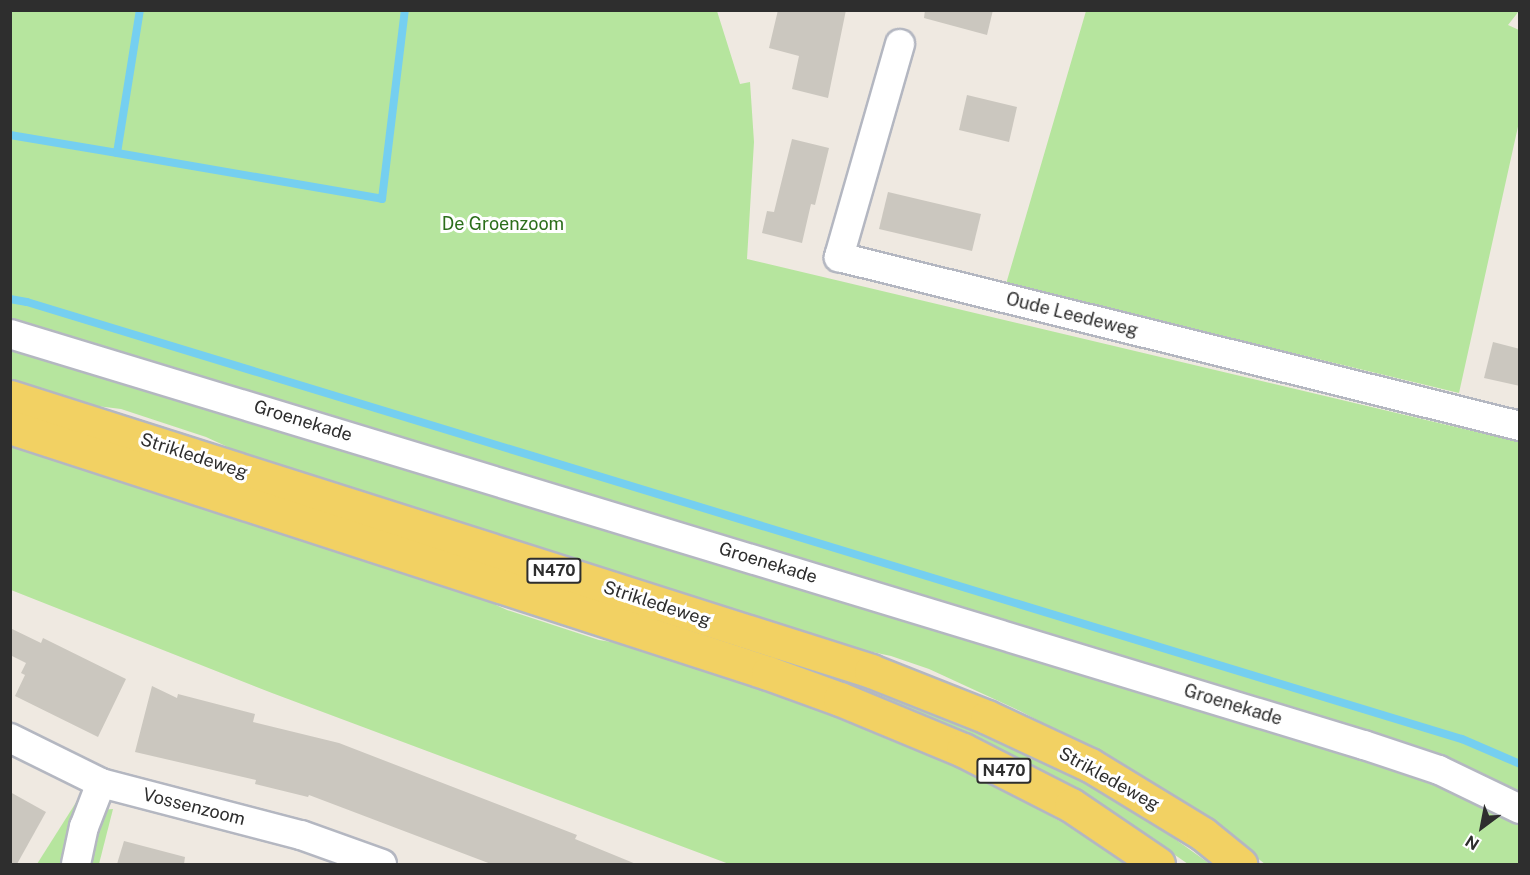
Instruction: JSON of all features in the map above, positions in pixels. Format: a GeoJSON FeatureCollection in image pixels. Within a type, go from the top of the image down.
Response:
{"type":"FeatureCollection","features":[{"type":"Feature","properties":{"kind":"main road","name":"Strikledeweg"},"geometry":{"type":"LineString","coordinates":[[10,397],[871,671],[987,717],[1090,765],[1203,834],[1240,864]]}},
{"type":"Feature","properties":{"kind":"main road","name":"Strikledeweg"},"geometry":{"type":"LineString","coordinates":[[10,427],[768,673],[840,699],[963,750],[1071,805],[1158,864]]}},
{"type":"Feature","properties":{"kind":"street","name":"Oude Leedeweg"},"geometry":{"type":"LineString","coordinates":[[900,44],[839,257],[1520,426]]}},
{"type":"Feature","properties":{"kind":"street","name":"Groenekade"},"geometry":{"type":"LineString","coordinates":[[10,334],[1364,745],[1439,770],[1520,809]]}},
{"type":"Feature","properties":{"kind":"street","name":"Vossenzoom"},"geometry":{"type":"LineString","coordinates":[[10,738],[101,783],[301,835],[382,864]]}},
{"type":"Feature","properties":{"kind":"street"},"geometry":{"type":"LineString","coordinates":[[76,864],[84,827],[101,783]]}},
{"type":"Feature","properties":{"kind":"green space","name":"De Groenzoom"},"geometry":{"type":"Polygon","coordinates":[[[11,11],[717,11],[740,84],[750,82],[754,142],[747,259],[1519,442],[1519,792],[1462,766],[11,324],[11,11]]]}},
{"type":"Feature","properties":{"kind":"green space"},"geometry":{"type":"Polygon","coordinates":[[[1086,11],[1519,11],[1508,25],[1519,30],[1519,122],[1459,393],[1006,284],[1086,11]]]}},
{"type":"Feature","properties":{"kind":"green space"},"geometry":{"type":"Polygon","coordinates":[[[10,345],[800,584],[799,589],[934,631],[941,627],[1410,770],[1414,777],[1458,795],[1511,822],[1514,820],[1519,823],[1519,864],[1265,864],[1209,821],[1113,760],[1020,711],[929,669],[891,656],[756,627],[297,479],[206,437],[121,409],[48,400],[11,388],[10,345]]]}},
{"type":"Feature","properties":{"kind":"green space"},"geometry":{"type":"Polygon","coordinates":[[[11,406],[793,656],[998,735],[1130,807],[1210,864],[1188,864],[1123,819],[1036,769],[11,406]]]}},
{"type":"Feature","properties":{"kind":"green space"},"geometry":{"type":"Polygon","coordinates":[[[10,437],[417,569],[507,610],[599,640],[680,653],[741,673],[861,728],[975,775],[1104,845],[1133,864],[729,864],[272,693],[11,590],[10,437]]]}},
{"type":"Feature","properties":{"kind":"green space"},"geometry":{"type":"Polygon","coordinates":[[[82,793],[86,798],[65,864],[37,864],[82,793]]]}},
{"type":"Feature","properties":{"kind":"green space"},"geometry":{"type":"Polygon","coordinates":[[[113,809],[99,864],[87,864],[100,810],[113,809]]]}},
{"type":"Feature","properties":{"kind":"building"},"geometry":{"type":"Polygon","coordinates":[[[778,10],[846,10],[828,98],[792,89],[799,56],[769,48],[778,10]]]}},
{"type":"Feature","properties":{"kind":"building"},"geometry":{"type":"Polygon","coordinates":[[[925,10],[993,10],[987,35],[924,18],[925,10]]]}},
{"type":"Feature","properties":{"kind":"building"},"geometry":{"type":"Polygon","coordinates":[[[967,95],[1017,107],[1009,142],[959,130],[967,95]]]}},
{"type":"Feature","properties":{"kind":"building"},"geometry":{"type":"Polygon","coordinates":[[[792,139],[829,148],[815,205],[811,204],[802,243],[762,233],[767,211],[774,212],[792,139]]]}},
{"type":"Feature","properties":{"kind":"building"},"geometry":{"type":"Polygon","coordinates":[[[888,192],[981,214],[972,251],[879,229],[888,192]]]}},
{"type":"Feature","properties":{"kind":"building"},"geometry":{"type":"Polygon","coordinates":[[[1493,342],[1520,349],[1520,386],[1484,378],[1493,342]]]}},
{"type":"Feature","properties":{"kind":"building"},"geometry":{"type":"Polygon","coordinates":[[[10,628],[41,643],[43,638],[126,679],[98,737],[15,696],[25,675],[21,673],[26,663],[10,655],[10,628]]]}},
{"type":"Feature","properties":{"kind":"building"},"geometry":{"type":"Polygon","coordinates":[[[152,686],[177,698],[178,694],[255,714],[253,722],[339,743],[577,835],[575,839],[636,864],[491,864],[309,795],[308,797],[255,784],[256,780],[135,752],[152,686]]]}},
{"type":"Feature","properties":{"kind":"building"},"geometry":{"type":"Polygon","coordinates":[[[10,792],[46,812],[17,864],[10,864],[10,792]]]}},
{"type":"Feature","properties":{"kind":"building"},"geometry":{"type":"Polygon","coordinates":[[[124,841],[185,857],[184,864],[117,864],[124,841]]]}},
{"type":"Feature","properties":{"kind":"waterway"},"geometry":{"type":"LineString","coordinates":[[10,135],[117,153],[140,10]]}},
{"type":"Feature","properties":{"kind":"waterway"},"geometry":{"type":"LineString","coordinates":[[117,153],[382,199],[405,10]]}},
{"type":"Feature","properties":{"kind":"waterway"},"geometry":{"type":"LineString","coordinates":[[10,299],[27,302],[1462,739],[1520,764]]}}]}
